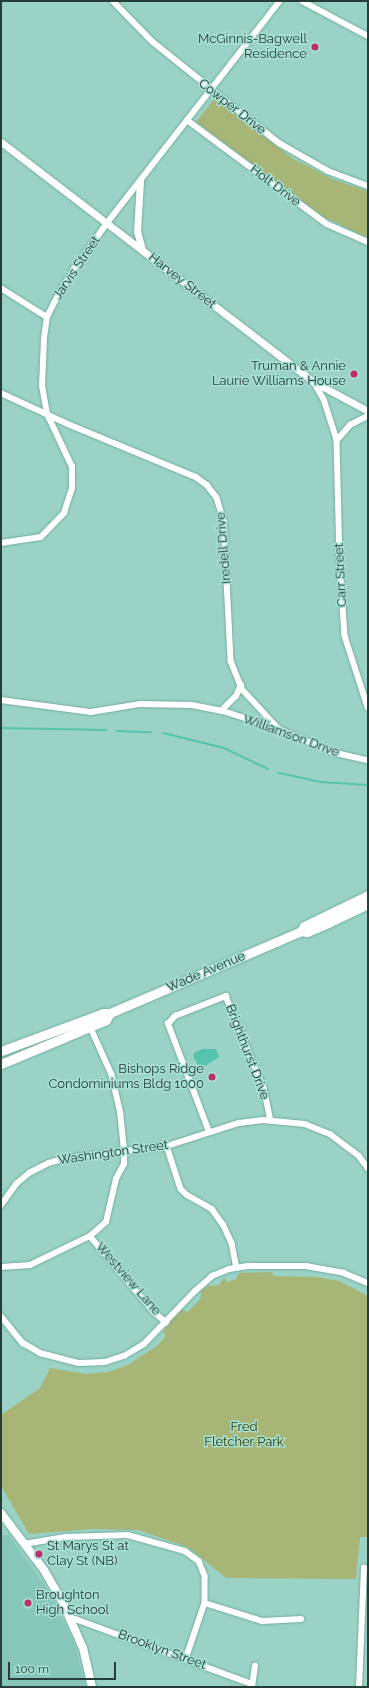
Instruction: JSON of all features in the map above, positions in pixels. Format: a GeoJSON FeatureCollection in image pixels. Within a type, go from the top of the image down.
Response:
{"type":"FeatureCollection","features":[{"type":"Feature","properties":{"kind":"main road","name":"Wade Avenue"},"geometry":{"type":"LineString","coordinates":[[301,931],[304,926],[368,895]]}},
{"type":"Feature","properties":{"kind":"main road","name":"Wade Avenue"},"geometry":{"type":"LineString","coordinates":[[1,1052],[103,1013],[110,1013],[301,931],[307,932],[368,904]]}},
{"type":"Feature","properties":{"kind":"main road","name":"Wade Avenue"},"geometry":{"type":"LineString","coordinates":[[1,1064],[106,1020],[110,1013]]}},
{"type":"Feature","properties":{"kind":"main road"},"geometry":{"type":"LineString","coordinates":[[1,1513],[44,1570],[70,1618],[83,1648],[92,1687]]}},
{"type":"Feature","properties":{"kind":"street","name":"Cowper Drive"},"geometry":{"type":"LineString","coordinates":[[113,1],[153,42],[210,90],[301,157],[328,172],[368,186]]}},
{"type":"Feature","properties":{"kind":"street","name":"Jarvis Street"},"geometry":{"type":"LineString","coordinates":[[1,543],[41,537],[53,527],[64,513],[72,488],[72,467],[47,414],[43,397],[41,363],[47,317],[74,268],[140,180],[280,1]]}},
{"type":"Feature","properties":{"kind":"street"},"geometry":{"type":"LineString","coordinates":[[302,1],[368,36]]}},
{"type":"Feature","properties":{"kind":"street","name":"Holt Drive"},"geometry":{"type":"LineString","coordinates":[[187,120],[327,224],[368,242]]}},
{"type":"Feature","properties":{"kind":"street","name":"Harvey Street"},"geometry":{"type":"LineString","coordinates":[[1,142],[314,382],[368,411]]}},
{"type":"Feature","properties":{"kind":"street"},"geometry":{"type":"LineString","coordinates":[[140,180],[137,231],[142,250]]}},
{"type":"Feature","properties":{"kind":"street"},"geometry":{"type":"LineString","coordinates":[[1,288],[47,317]]}},
{"type":"Feature","properties":{"kind":"street","name":"Carr Street"},"geometry":{"type":"LineString","coordinates":[[314,382],[324,399],[337,440],[340,572],[345,636],[368,707]]}},
{"type":"Feature","properties":{"kind":"street","name":"Iredell Drive"},"geometry":{"type":"LineString","coordinates":[[1,393],[196,477],[207,485],[217,498],[224,521],[231,661],[241,685],[279,729]]}},
{"type":"Feature","properties":{"kind":"street"},"geometry":{"type":"LineString","coordinates":[[337,440],[350,425],[368,416]]}},
{"type":"Feature","properties":{"kind":"street"},"geometry":{"type":"LineString","coordinates":[[221,711],[236,696],[241,685]]}},
{"type":"Feature","properties":{"kind":"street","name":"Williamson Drive"},"geometry":{"type":"LineString","coordinates":[[1,700],[71,711],[91,712],[163,703],[221,711],[279,729],[332,752],[368,760]]}},
{"type":"Feature","properties":{"kind":"street","name":"Brighthurst Drive"},"geometry":{"type":"LineString","coordinates":[[209,1132],[168,1024],[176,1016],[226,996],[264,1088],[271,1120]]}},
{"type":"Feature","properties":{"kind":"street"},"geometry":{"type":"LineString","coordinates":[[1,1267],[30,1265],[90,1236],[106,1222],[116,1179],[124,1164],[124,1150],[120,1112],[111,1074],[90,1027]]}},
{"type":"Feature","properties":{"kind":"street","name":"Washington Street"},"geometry":{"type":"LineString","coordinates":[[1,1205],[16,1184],[29,1173],[49,1163],[66,1158],[167,1146],[239,1123],[271,1120],[305,1124],[330,1134],[359,1156],[368,1168]]}},
{"type":"Feature","properties":{"kind":"street"},"geometry":{"type":"LineString","coordinates":[[167,1146],[181,1189],[187,1195],[206,1205],[223,1224],[232,1243],[237,1268]]}},
{"type":"Feature","properties":{"kind":"street","name":"Westview Lane"},"geometry":{"type":"LineString","coordinates":[[90,1236],[154,1312],[166,1322]]}},
{"type":"Feature","properties":{"kind":"street"},"geometry":{"type":"LineString","coordinates":[[1,1316],[23,1342],[40,1353],[79,1363],[105,1362],[124,1356],[144,1344],[212,1276],[237,1268],[306,1266],[344,1273],[367,1281]]}},
{"type":"Feature","properties":{"kind":"street"},"geometry":{"type":"LineString","coordinates":[[24,1544],[66,1537],[128,1536],[159,1542],[185,1551],[199,1561],[205,1576],[205,1604],[186,1659]]}},
{"type":"Feature","properties":{"kind":"street"},"geometry":{"type":"LineString","coordinates":[[359,1687],[366,1599],[364,1568]]}},
{"type":"Feature","properties":{"kind":"street"},"geometry":{"type":"LineString","coordinates":[[205,1604],[262,1621],[301,1619]]}},
{"type":"Feature","properties":{"kind":"street","name":"Brooklyn Street"},"geometry":{"type":"LineString","coordinates":[[70,1618],[186,1659],[252,1685]]}},
{"type":"Feature","properties":{"kind":"street"},"geometry":{"type":"LineString","coordinates":[[252,1685],[255,1666]]}},
{"type":"Feature","properties":{"kind":"shaded area"},"geometry":{"type":"Polygon","coordinates":[[[203,1049],[216,1049],[219,1057],[200,1069],[193,1056],[195,1052],[203,1049]]]}},
{"type":"Feature","properties":{"kind":"shaded area","name":"Broughton High School"},"geometry":{"type":"Polygon","coordinates":[[[1,1535],[9,1535],[52,1596],[74,1643],[86,1687],[1,1687],[1,1535]]]}},
{"type":"Feature","properties":{"kind":"green space"},"geometry":{"type":"Polygon","coordinates":[[[215,98],[292,158],[332,179],[368,191],[368,238],[322,216],[196,122],[215,98]]]}},
{"type":"Feature","properties":{"kind":"green space","name":"Fred Fletcher Park"},"geometry":{"type":"Polygon","coordinates":[[[272,1272],[274,1276],[317,1277],[339,1281],[368,1296],[368,1537],[360,1537],[356,1579],[226,1578],[188,1547],[138,1530],[93,1529],[29,1534],[1,1486],[1,1415],[40,1388],[50,1368],[86,1374],[107,1372],[128,1365],[158,1345],[166,1336],[163,1332],[171,1321],[182,1310],[188,1312],[201,1298],[201,1291],[208,1286],[219,1285],[224,1278],[227,1282],[236,1279],[239,1273],[272,1272]]]}},
{"type":"Feature","properties":{"kind":"waterway"},"geometry":{"type":"LineString","coordinates":[[1,728],[106,730]]}},
{"type":"Feature","properties":{"kind":"waterway"},"geometry":{"type":"LineString","coordinates":[[117,731],[151,732]]}},
{"type":"Feature","properties":{"kind":"waterway"},"geometry":{"type":"LineString","coordinates":[[163,733],[224,748],[268,769]]}},
{"type":"Feature","properties":{"kind":"waterway"},"geometry":{"type":"LineString","coordinates":[[279,773],[321,782],[368,785]]}},
{"type":"Feature","properties":{"kind":"place","name":"McGinnis-Bagwell Residence"},"geometry":{"type":"Point","coordinates":[315,47]}},
{"type":"Feature","properties":{"kind":"place","name":"Truman & Annie Laurie Williams House"},"geometry":{"type":"Point","coordinates":[354,374]}},
{"type":"Feature","properties":{"kind":"place","name":"Bishops Ridge Condominiums Bldg 1000"},"geometry":{"type":"Point","coordinates":[212,1077]}},
{"type":"Feature","properties":{"kind":"place","name":"St Marys St at Clay St (NB)"},"geometry":{"type":"Point","coordinates":[39,1554]}},
{"type":"Feature","properties":{"kind":"place","name":"Broughton High School"},"geometry":{"type":"Point","coordinates":[28,1603]}}]}
